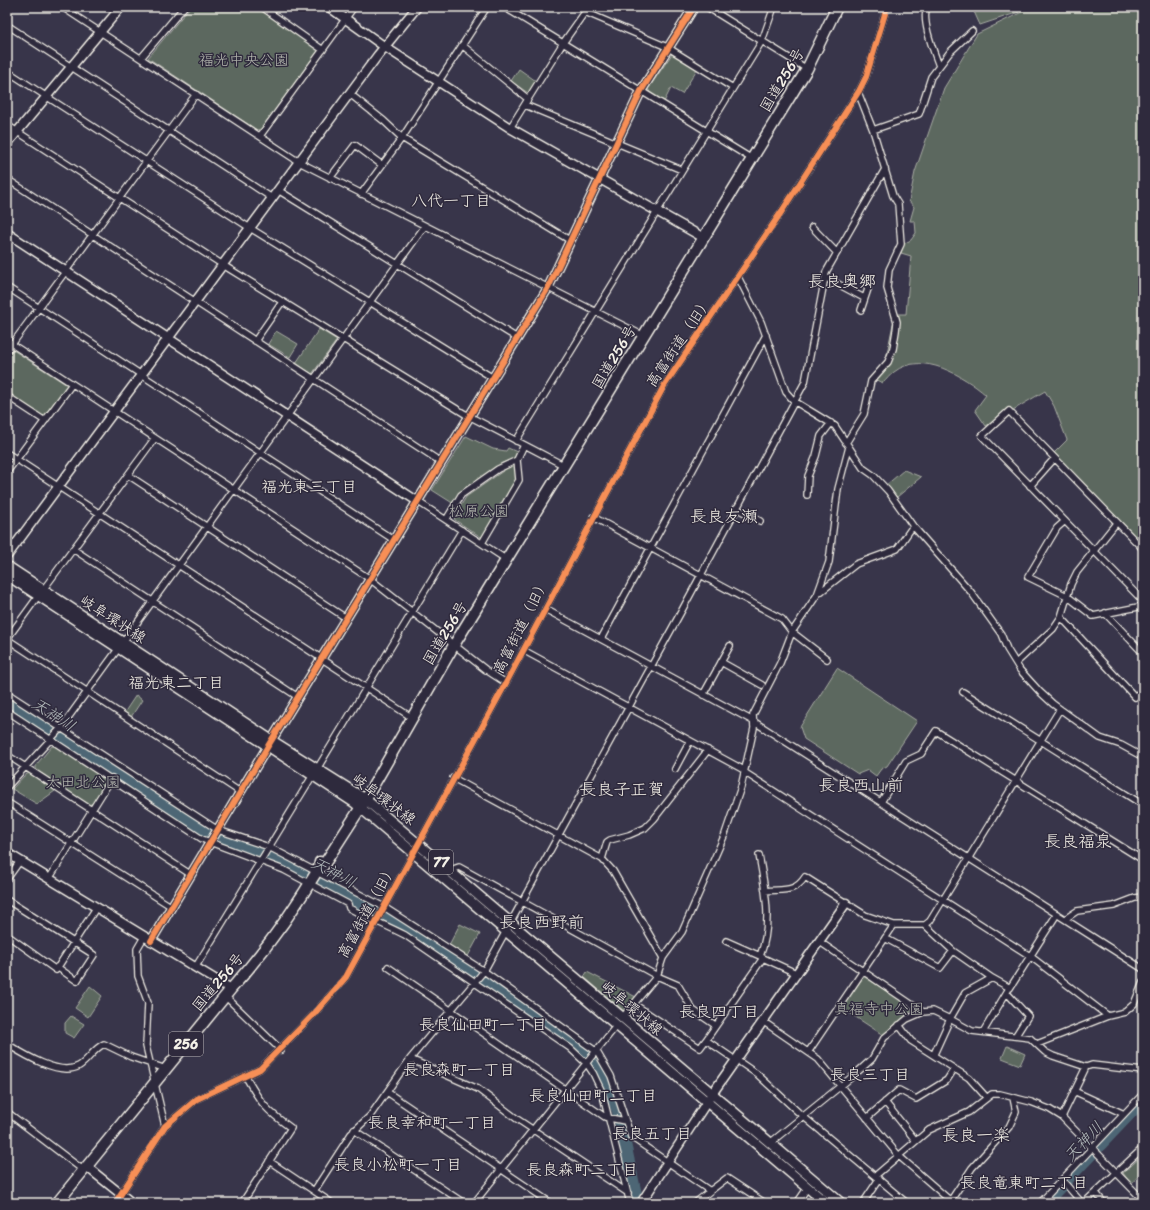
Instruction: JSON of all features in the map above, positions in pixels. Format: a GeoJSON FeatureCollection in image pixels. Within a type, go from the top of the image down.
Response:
{"type":"FeatureCollection","features":[{"type":"Feature","properties":{"kind":"highway","name":"国道256号"},"geometry":{"type":"LineString","coordinates":[[57,1203],[228,993],[260,957],[291,914],[314,876],[323,866],[360,801],[409,724],[411,718],[454,645],[807,69],[837,7]]}},
{"type":"Feature","properties":{"kind":"main road","name":"岐阜環状線"},"geometry":{"type":"LineString","coordinates":[[7,566],[41,593]]}},
{"type":"Feature","properties":{"kind":"main road","name":"岐阜環状線"},"geometry":{"type":"LineString","coordinates":[[7,575],[41,593],[121,644],[360,801],[416,848],[450,870],[511,922],[707,1102],[826,1203]]}},
{"type":"Feature","properties":{"kind":"main road","name":"岐阜環状線"},"geometry":{"type":"LineString","coordinates":[[416,848],[436,872],[506,931],[712,1094],[841,1203]]}},
{"type":"Feature","properties":{"kind":"street"},"geometry":{"type":"LineString","coordinates":[[62,7],[299,162],[644,336]]}},
{"type":"Feature","properties":{"kind":"street"},"geometry":{"type":"LineString","coordinates":[[7,144],[121,7]]}},
{"type":"Feature","properties":{"kind":"street"},"geometry":{"type":"LineString","coordinates":[[141,58],[184,7]]}},
{"type":"Feature","properties":{"kind":"street"},"geometry":{"type":"LineString","coordinates":[[262,7],[323,50]]}},
{"type":"Feature","properties":{"kind":"street"},"geometry":{"type":"LineString","coordinates":[[329,7],[385,47],[510,128],[704,238]]}},
{"type":"Feature","properties":{"kind":"street"},"geometry":{"type":"LineString","coordinates":[[260,136],[354,7]]}},
{"type":"Feature","properties":{"kind":"street"},"geometry":{"type":"LineString","coordinates":[[7,556],[272,198],[385,47],[417,7]]}},
{"type":"Feature","properties":{"kind":"street"},"geometry":{"type":"LineString","coordinates":[[361,194],[402,138],[487,7]]}},
{"type":"Feature","properties":{"kind":"street"},"geometry":{"type":"LineString","coordinates":[[504,7],[512,9],[563,43],[752,159]]}},
{"type":"Feature","properties":{"kind":"street"},"geometry":{"type":"LineString","coordinates":[[165,1126],[156,1082],[146,1046],[148,1003],[138,976],[137,949],[148,939],[172,907],[190,874],[212,842],[240,792],[548,288],[641,91],[694,7]]}},
{"type":"Feature","properties":{"kind":"street"},"geometry":{"type":"LineString","coordinates":[[707,7],[807,69]]}},
{"type":"Feature","properties":{"kind":"street"},"geometry":{"type":"LineString","coordinates":[[516,441],[762,41],[774,7]]}},
{"type":"Feature","properties":{"kind":"street","name":"高富街道（旧）"},"geometry":{"type":"LineString","coordinates":[[116,1203],[165,1126],[197,1099],[212,1090],[246,1077],[260,1069],[281,1050],[326,1002],[346,977],[506,683],[664,386],[738,277],[858,92],[866,77],[887,7]]}},
{"type":"Feature","properties":{"kind":"street"},"geometry":{"type":"LineString","coordinates":[[927,7],[925,13],[933,49],[939,66]]}},
{"type":"Feature","properties":{"kind":"street"},"geometry":{"type":"LineString","coordinates":[[510,128],[585,10],[668,47],[733,88]]}},
{"type":"Feature","properties":{"kind":"street"},"geometry":{"type":"LineString","coordinates":[[7,25],[272,198]]}},
{"type":"Feature","properties":{"kind":"street"},"geometry":{"type":"LineString","coordinates":[[873,130],[919,114],[929,84],[939,66],[950,52],[972,31]]}},
{"type":"Feature","properties":{"kind":"street"},"geometry":{"type":"LineString","coordinates":[[462,45],[528,99]]}},
{"type":"Feature","properties":{"kind":"street"},"geometry":{"type":"LineString","coordinates":[[7,71],[250,228],[493,378]]}},
{"type":"Feature","properties":{"kind":"street"},"geometry":{"type":"LineString","coordinates":[[474,1203],[657,976],[663,958],[682,932],[736,804],[754,728],[753,715],[780,663],[792,632],[817,595],[831,555],[838,489],[848,445],[864,414],[871,381],[888,362],[893,350],[897,322],[886,288],[889,270],[902,244],[901,218],[898,204],[893,196],[873,130],[858,92]]}},
{"type":"Feature","properties":{"kind":"street"},"geometry":{"type":"LineString","coordinates":[[7,351],[9,343],[39,308],[196,94]]}},
{"type":"Feature","properties":{"kind":"street"},"geometry":{"type":"LineString","coordinates":[[350,94],[384,121],[402,138],[571,241]]}},
{"type":"Feature","properties":{"kind":"street"},"geometry":{"type":"LineString","coordinates":[[525,105],[682,170]]}},
{"type":"Feature","properties":{"kind":"street"},"geometry":{"type":"LineString","coordinates":[[7,124],[222,265],[469,417],[565,466]]}},
{"type":"Feature","properties":{"kind":"street"},"geometry":{"type":"LineString","coordinates":[[330,178],[354,145],[382,165]]}},
{"type":"Feature","properties":{"kind":"street"},"geometry":{"type":"LineString","coordinates":[[314,1191],[354,1130],[370,1116],[410,1059],[484,971],[805,382],[825,277],[885,169]]}},
{"type":"Feature","properties":{"kind":"street"},"geometry":{"type":"LineString","coordinates":[[7,179],[441,462]]}},
{"type":"Feature","properties":{"kind":"street"},"geometry":{"type":"LineString","coordinates":[[278,190],[517,338]]}},
{"type":"Feature","properties":{"kind":"street"},"geometry":{"type":"LineString","coordinates":[[7,787],[61,728],[425,226]]}},
{"type":"Feature","properties":{"kind":"street"},"geometry":{"type":"LineString","coordinates":[[812,227],[837,253]]}},
{"type":"Feature","properties":{"kind":"street"},"geometry":{"type":"LineString","coordinates":[[7,233],[288,415],[507,560]]}},
{"type":"Feature","properties":{"kind":"street"},"geometry":{"type":"LineString","coordinates":[[738,277],[761,322],[786,392],[794,401],[831,423],[848,445],[862,468],[873,475],[888,491],[913,526],[971,592],[1001,634],[1007,649],[1020,670],[1040,692],[1060,709],[1105,741],[1121,745],[1143,757]]}},
{"type":"Feature","properties":{"kind":"street"},"geometry":{"type":"LineString","coordinates":[[825,277],[864,298]]}},
{"type":"Feature","properties":{"kind":"street"},"geometry":{"type":"LineString","coordinates":[[861,310],[868,289],[865,283],[868,278]]}},
{"type":"Feature","properties":{"kind":"street"},"geometry":{"type":"LineString","coordinates":[[7,287],[394,540]]}},
{"type":"Feature","properties":{"kind":"street"},"geometry":{"type":"LineString","coordinates":[[255,341],[282,302]]}},
{"type":"Feature","properties":{"kind":"street"},"geometry":{"type":"LineString","coordinates":[[601,639],[766,335]]}},
{"type":"Feature","properties":{"kind":"street"},"geometry":{"type":"LineString","coordinates":[[9,343],[370,579],[486,670],[506,683]]}},
{"type":"Feature","properties":{"kind":"street"},"geometry":{"type":"LineString","coordinates":[[7,472],[72,384]]}},
{"type":"Feature","properties":{"kind":"street"},"geometry":{"type":"LineString","coordinates":[[7,396],[45,421]]}},
{"type":"Feature","properties":{"kind":"street"},"geometry":{"type":"LineString","coordinates":[[1143,549],[1009,411],[982,436],[1143,601]]}},
{"type":"Feature","properties":{"kind":"street"},"geometry":{"type":"LineString","coordinates":[[807,495],[808,476],[816,456],[821,436],[831,423]]}},
{"type":"Feature","properties":{"kind":"street"},"geometry":{"type":"LineString","coordinates":[[155,438],[7,639],[240,792]]}},
{"type":"Feature","properties":{"kind":"street"},"geometry":{"type":"LineString","coordinates":[[482,543],[518,480],[517,460],[524,445]]}},
{"type":"Feature","properties":{"kind":"street"},"geometry":{"type":"LineString","coordinates":[[7,453],[322,658],[411,718]]}},
{"type":"Feature","properties":{"kind":"street"},"geometry":{"type":"LineString","coordinates":[[1030,486],[1054,459]]}},
{"type":"Feature","properties":{"kind":"street"},"geometry":{"type":"LineString","coordinates":[[446,520],[461,495],[498,469],[517,460]]}},
{"type":"Feature","properties":{"kind":"street"},"geometry":{"type":"LineString","coordinates":[[128,475],[346,618]]}},
{"type":"Feature","properties":{"kind":"street"},"geometry":{"type":"LineString","coordinates":[[736,508],[760,521]]}},
{"type":"Feature","properties":{"kind":"street"},"geometry":{"type":"LineString","coordinates":[[593,517],[701,574],[782,620],[792,632],[827,659]]}},
{"type":"Feature","properties":{"kind":"street"},"geometry":{"type":"LineString","coordinates":[[1065,521],[1057,528],[1028,577],[1067,596],[1090,615],[1143,606]]}},
{"type":"Feature","properties":{"kind":"street"},"geometry":{"type":"LineString","coordinates":[[1016,663],[1053,629],[1061,617],[1067,596],[1077,572],[1117,522]]}},
{"type":"Feature","properties":{"kind":"street"},"geometry":{"type":"LineString","coordinates":[[817,595],[856,564],[897,549],[913,526]]}},
{"type":"Feature","properties":{"kind":"street"},"geometry":{"type":"LineString","coordinates":[[195,968],[462,530]]}},
{"type":"Feature","properties":{"kind":"street"},"geometry":{"type":"LineString","coordinates":[[73,550],[298,697]]}},
{"type":"Feature","properties":{"kind":"street"},"geometry":{"type":"LineString","coordinates":[[545,609],[753,721],[1143,969]]}},
{"type":"Feature","properties":{"kind":"street"},"geometry":{"type":"LineString","coordinates":[[1105,613],[1143,653]]}},
{"type":"Feature","properties":{"kind":"street"},"geometry":{"type":"LineString","coordinates":[[1061,617],[1136,697],[1143,689]]}},
{"type":"Feature","properties":{"kind":"street"},"geometry":{"type":"LineString","coordinates":[[703,695],[730,646]]}},
{"type":"Feature","properties":{"kind":"street"},"geometry":{"type":"LineString","coordinates":[[523,650],[744,771],[1030,956],[1108,1016]]}},
{"type":"Feature","properties":{"kind":"street"},"geometry":{"type":"LineString","coordinates":[[721,662],[762,685]]}},
{"type":"Feature","properties":{"kind":"street"},"geometry":{"type":"LineString","coordinates":[[963,692],[1143,805]]}},
{"type":"Feature","properties":{"kind":"street"},"geometry":{"type":"LineString","coordinates":[[7,693],[218,830],[269,847],[314,876],[329,894],[348,904],[349,908],[377,920],[405,935],[475,981],[570,1048],[587,1063],[602,1092],[630,1203]]}},
{"type":"Feature","properties":{"kind":"street"},"geometry":{"type":"LineString","coordinates":[[765,891],[795,888],[800,885],[805,877],[865,915],[894,925],[925,925],[930,921],[1060,709]]}},
{"type":"Feature","properties":{"kind":"street"},"geometry":{"type":"LineString","coordinates":[[7,711],[112,778],[202,839],[314,876],[384,907],[484,971],[596,1053],[611,1076],[624,1122],[631,1137],[710,1191]]}},
{"type":"Feature","properties":{"kind":"street"},"geometry":{"type":"LineString","coordinates":[[881,802],[906,761],[921,754],[936,731],[1143,860]]}},
{"type":"Feature","properties":{"kind":"street"},"geometry":{"type":"LineString","coordinates":[[675,769],[690,741]]}},
{"type":"Feature","properties":{"kind":"street"},"geometry":{"type":"LineString","coordinates":[[602,859],[607,842],[645,828],[654,819],[708,750]]}},
{"type":"Feature","properties":{"kind":"street"},"geometry":{"type":"LineString","coordinates":[[7,755],[190,874]]}},
{"type":"Feature","properties":{"kind":"street"},"geometry":{"type":"LineString","coordinates":[[48,879],[112,778]]}},
{"type":"Feature","properties":{"kind":"street"},"geometry":{"type":"LineString","coordinates":[[453,778],[602,859],[614,871],[663,958]]}},
{"type":"Feature","properties":{"kind":"street"},"geometry":{"type":"LineString","coordinates":[[7,802],[172,907]]}},
{"type":"Feature","properties":{"kind":"street"},"geometry":{"type":"LineString","coordinates":[[7,853],[195,968],[228,993],[281,1050]]}},
{"type":"Feature","properties":{"kind":"street"},"geometry":{"type":"LineString","coordinates":[[634,1004],[700,1048],[762,957],[768,915],[759,855]]}},
{"type":"Feature","properties":{"kind":"street"},"geometry":{"type":"LineString","coordinates":[[7,878],[20,861]]}},
{"type":"Feature","properties":{"kind":"street"},"geometry":{"type":"LineString","coordinates":[[450,870],[459,867],[657,976],[678,985],[693,1010],[715,1025]]}},
{"type":"Feature","properties":{"kind":"street"},"geometry":{"type":"LineString","coordinates":[[1065,919],[1076,911],[1114,906],[1135,898],[1143,897]]}},
{"type":"Feature","properties":{"kind":"street"},"geometry":{"type":"LineString","coordinates":[[7,900],[94,955],[77,981],[57,967]]}},
{"type":"Feature","properties":{"kind":"street"},"geometry":{"type":"LineString","coordinates":[[643,1202],[712,1094],[798,974],[846,903]]}},
{"type":"Feature","properties":{"kind":"street"},"geometry":{"type":"LineString","coordinates":[[7,935],[56,970],[96,908]]}},
{"type":"Feature","properties":{"kind":"street"},"geometry":{"type":"LineString","coordinates":[[983,1032],[1057,914]]}},
{"type":"Feature","properties":{"kind":"street"},"geometry":{"type":"LineString","coordinates":[[809,1051],[894,925]]}},
{"type":"Feature","properties":{"kind":"street"},"geometry":{"type":"LineString","coordinates":[[925,925],[953,951],[1008,990],[1028,1016],[1016,1035]]}},
{"type":"Feature","properties":{"kind":"street"},"geometry":{"type":"LineString","coordinates":[[885,938],[940,968],[953,951]]}},
{"type":"Feature","properties":{"kind":"street"},"geometry":{"type":"LineString","coordinates":[[726,941],[798,974]]}},
{"type":"Feature","properties":{"kind":"street"},"geometry":{"type":"LineString","coordinates":[[820,942],[923,1012]]}},
{"type":"Feature","properties":{"kind":"street"},"geometry":{"type":"LineString","coordinates":[[388,967],[565,1090],[609,1118],[624,1122]]}},
{"type":"Feature","properties":{"kind":"street"},"geometry":{"type":"LineString","coordinates":[[934,1054],[950,1019],[965,992],[992,978]]}},
{"type":"Feature","properties":{"kind":"street"},"geometry":{"type":"LineString","coordinates":[[1038,1044],[1108,1016],[1125,1012],[1131,1008],[1137,1000],[1143,982]]}},
{"type":"Feature","properties":{"kind":"street"},"geometry":{"type":"LineString","coordinates":[[770,1143],[841,1087],[872,1059],[884,1038],[906,1019],[923,1012],[933,1011],[972,1031],[1016,1035],[1030,1038],[1045,1052],[1086,1067],[1092,1065],[1143,1071]]}},
{"type":"Feature","properties":{"kind":"street"},"geometry":{"type":"LineString","coordinates":[[764,1022],[809,1051],[818,1059],[898,1156],[951,1202],[972,1168],[1009,1127],[1016,1112],[1013,1098]]}},
{"type":"Feature","properties":{"kind":"street"},"geometry":{"type":"LineString","coordinates":[[899,1025],[911,1041],[934,1054],[954,1070],[969,1078],[987,1098]]}},
{"type":"Feature","properties":{"kind":"street"},"geometry":{"type":"LineString","coordinates":[[706,1040],[731,1057]]}},
{"type":"Feature","properties":{"kind":"street"},"geometry":{"type":"LineString","coordinates":[[7,1044],[27,1056],[61,1069],[78,1067],[104,1044],[131,1057],[151,1062],[166,1069]]}},
{"type":"Feature","properties":{"kind":"street"},"geometry":{"type":"LineString","coordinates":[[410,1059],[478,1089],[533,1130],[628,1193]]}},
{"type":"Feature","properties":{"kind":"street"},"geometry":{"type":"LineString","coordinates":[[741,1063],[757,1074],[803,1116],[907,1203]]}},
{"type":"Feature","properties":{"kind":"street"},"geometry":{"type":"LineString","coordinates":[[1062,1117],[1086,1067]]}},
{"type":"Feature","properties":{"kind":"street"},"geometry":{"type":"LineString","coordinates":[[867,1118],[899,1090],[916,1099],[947,1080],[954,1070]]}},
{"type":"Feature","properties":{"kind":"street"},"geometry":{"type":"LineString","coordinates":[[242,1203],[291,1128],[269,1113],[260,1102],[246,1077]]}},
{"type":"Feature","properties":{"kind":"street"},"geometry":{"type":"LineString","coordinates":[[1074,1091],[1124,1114]]}},
{"type":"Feature","properties":{"kind":"street"},"geometry":{"type":"LineString","coordinates":[[387,1092],[551,1203]]}},
{"type":"Feature","properties":{"kind":"street"},"geometry":{"type":"LineString","coordinates":[[862,1203],[877,1177],[898,1156],[929,1130],[969,1112],[992,1094],[1000,1094],[1049,1109],[1062,1117],[1095,1149],[1143,1200]]}},
{"type":"Feature","properties":{"kind":"street"},"geometry":{"type":"LineString","coordinates":[[1040,1203],[1064,1182],[1143,1094]]}},
{"type":"Feature","properties":{"kind":"street"},"geometry":{"type":"LineString","coordinates":[[886,1102],[916,1141]]}},
{"type":"Feature","properties":{"kind":"street"},"geometry":{"type":"LineString","coordinates":[[8,1116],[85,1168],[132,1203]]}},
{"type":"Feature","properties":{"kind":"street"},"geometry":{"type":"LineString","coordinates":[[354,1130],[464,1203]]}},
{"type":"Feature","properties":{"kind":"street"},"geometry":{"type":"LineString","coordinates":[[1064,1182],[1083,1203],[1117,1174],[1143,1148]]}},
{"type":"Feature","properties":{"kind":"street"},"geometry":{"type":"LineString","coordinates":[[269,1161],[332,1203]]}},
{"type":"Feature","properties":{"kind":"street"},"geometry":{"type":"LineString","coordinates":[[697,1201],[727,1178],[765,1203]]}},
{"type":"Feature","properties":{"kind":"street"},"geometry":{"type":"LineString","coordinates":[[797,1203],[808,1187]]}},
{"type":"Feature","properties":{"kind":"street"},"geometry":{"type":"LineString","coordinates":[[1096,1193],[1104,1203]]}},
{"type":"Feature","properties":{"kind":"street"},"geometry":{"type":"LineString","coordinates":[[697,1201],[705,1203]]}},
{"type":"Feature","properties":{"kind":"green space","name":"福光中央公園"},"geometry":{"type":"Polygon","coordinates":[[[190,7],[260,7],[317,48],[318,51],[261,129],[257,130],[148,58],[190,7]]]}},
{"type":"Feature","properties":{"kind":"green space"},"geometry":{"type":"Polygon","coordinates":[[[972,7],[1016,7],[1019,12],[980,25],[972,7]]]}},
{"type":"Feature","properties":{"kind":"green space"},"geometry":{"type":"Polygon","coordinates":[[[1025,7],[1143,7],[1143,544],[1054,453],[1067,440],[1054,406],[1045,391],[986,426],[975,410],[986,395],[966,380],[942,368],[917,364],[905,366],[894,372],[883,383],[876,379],[884,368],[895,314],[906,314],[911,256],[901,253],[903,244],[911,240],[916,233],[915,221],[910,221],[914,207],[909,201],[915,172],[944,88],[977,34],[1022,12],[1025,7]]]}},
{"type":"Feature","properties":{"kind":"green space"},"geometry":{"type":"Polygon","coordinates":[[[672,54],[697,69],[682,94],[671,88],[664,102],[651,94],[648,89],[672,54]]]}},
{"type":"Feature","properties":{"kind":"green space"},"geometry":{"type":"Polygon","coordinates":[[[519,69],[536,81],[528,93],[511,81],[519,69]]]}},
{"type":"Feature","properties":{"kind":"green space"},"geometry":{"type":"Polygon","coordinates":[[[319,329],[337,340],[312,374],[296,363],[319,329]]]}},
{"type":"Feature","properties":{"kind":"green space"},"geometry":{"type":"Polygon","coordinates":[[[276,331],[298,344],[290,357],[268,344],[276,331]]]}},
{"type":"Feature","properties":{"kind":"green space"},"geometry":{"type":"Polygon","coordinates":[[[13,350],[67,385],[44,417],[7,392],[7,354],[13,350]]]}},
{"type":"Feature","properties":{"kind":"green space"},"geometry":{"type":"Polygon","coordinates":[[[466,436],[493,449],[506,451],[508,448],[517,452],[514,459],[502,463],[462,491],[454,504],[432,490],[466,436]]]}},
{"type":"Feature","properties":{"kind":"green space","name":"松原公園"},"geometry":{"type":"Polygon","coordinates":[[[513,464],[515,466],[518,483],[488,530],[481,537],[455,520],[454,517],[466,497],[513,464]]]}},
{"type":"Feature","properties":{"kind":"green space"},"geometry":{"type":"Polygon","coordinates":[[[904,470],[921,477],[897,497],[885,486],[904,470]]]}},
{"type":"Feature","properties":{"kind":"green space"},"geometry":{"type":"Polygon","coordinates":[[[837,668],[917,721],[887,766],[881,769],[876,776],[868,770],[858,774],[804,739],[800,727],[837,668]]]}},
{"type":"Feature","properties":{"kind":"green space"},"geometry":{"type":"Polygon","coordinates":[[[136,695],[142,700],[131,717],[124,713],[136,695]]]}},
{"type":"Feature","properties":{"kind":"green space","name":"太田北公園"},"geometry":{"type":"Polygon","coordinates":[[[52,746],[57,747],[108,780],[93,803],[89,805],[36,770],[36,765],[52,746]]]}},
{"type":"Feature","properties":{"kind":"green space"},"geometry":{"type":"Polygon","coordinates":[[[29,773],[55,791],[37,804],[12,789],[24,776],[29,773]]]}},
{"type":"Feature","properties":{"kind":"green space"},"geometry":{"type":"Polygon","coordinates":[[[460,924],[480,934],[467,958],[449,945],[460,924]]]}},
{"type":"Feature","properties":{"kind":"green space"},"geometry":{"type":"Polygon","coordinates":[[[587,972],[636,997],[624,1011],[584,977],[587,972]]]}},
{"type":"Feature","properties":{"kind":"green space","name":"真福寺中公園"},"geometry":{"type":"Polygon","coordinates":[[[863,977],[914,1009],[914,1011],[910,1012],[883,1035],[842,1008],[863,977]]]}},
{"type":"Feature","properties":{"kind":"green space"},"geometry":{"type":"Polygon","coordinates":[[[90,986],[102,996],[88,1017],[75,1008],[90,986]]]}},
{"type":"Feature","properties":{"kind":"green space"},"geometry":{"type":"Polygon","coordinates":[[[71,1016],[84,1024],[74,1038],[65,1033],[65,1023],[71,1016]]]}},
{"type":"Feature","properties":{"kind":"green space"},"geometry":{"type":"Polygon","coordinates":[[[1007,1046],[1025,1054],[1020,1065],[1002,1058],[1007,1046]]]}},
{"type":"Feature","properties":{"kind":"green space"},"geometry":{"type":"Polygon","coordinates":[[[1143,1155],[1143,1171],[1131,1184],[1123,1173],[1143,1155]]]}},
{"type":"Feature","properties":{"kind":"waterway","name":"天神川"},"geometry":{"type":"LineString","coordinates":[[7,703],[189,822],[222,839],[265,856],[324,884],[426,941],[581,1048],[602,1073],[618,1111],[637,1199]]}},
{"type":"Feature","properties":{"kind":"waterway","name":"天神川"},"geometry":{"type":"LineString","coordinates":[[1045,1203],[1143,1100]]}},
{"type":"Feature","properties":{"kind":"cycle path"},"geometry":{"type":"LineString","coordinates":[[151,941],[268,746],[548,288],[641,91],[694,7]]}},
{"type":"Feature","properties":{"kind":"cycle path"},"geometry":{"type":"LineString","coordinates":[[115,1203],[165,1126],[197,1099],[260,1069],[314,1014],[346,977],[506,683],[664,386],[782,211],[859,91],[866,77],[887,7]]}},
{"type":"Feature","properties":{"kind":"district","name":"八代一丁目"},"geometry":{"type":"Point","coordinates":[451,200]}},
{"type":"Feature","properties":{"kind":"district","name":"長良奥郷"},"geometry":{"type":"Point","coordinates":[842,281]}},
{"type":"Feature","properties":{"kind":"district","name":"福光東三丁目"},"geometry":{"type":"Point","coordinates":[309,486]}},
{"type":"Feature","properties":{"kind":"district","name":"長良友瀬"},"geometry":{"type":"Point","coordinates":[724,516]}},
{"type":"Feature","properties":{"kind":"district","name":"福光東二丁目"},"geometry":{"type":"Point","coordinates":[176,682]}},
{"type":"Feature","properties":{"kind":"district","name":"長良西山前"},"geometry":{"type":"Point","coordinates":[861,785]}},
{"type":"Feature","properties":{"kind":"district","name":"長良子正賀"},"geometry":{"type":"Point","coordinates":[622,789]}},
{"type":"Feature","properties":{"kind":"district","name":"長良福泉"},"geometry":{"type":"Point","coordinates":[1078,841]}},
{"type":"Feature","properties":{"kind":"district","name":"長良西野前"},"geometry":{"type":"Point","coordinates":[542,922]}},
{"type":"Feature","properties":{"kind":"district","name":"長良四丁目"},"geometry":{"type":"Point","coordinates":[719,1011]}},
{"type":"Feature","properties":{"kind":"district","name":"長良仙田町一丁目"},"geometry":{"type":"Point","coordinates":[483,1024]}},
{"type":"Feature","properties":{"kind":"district","name":"長良森町一丁目"},"geometry":{"type":"Point","coordinates":[459,1069]}},
{"type":"Feature","properties":{"kind":"district","name":"長良三丁目"},"geometry":{"type":"Point","coordinates":[870,1074]}},
{"type":"Feature","properties":{"kind":"district","name":"長良仙田町二丁目"},"geometry":{"type":"Point","coordinates":[593,1095]}},
{"type":"Feature","properties":{"kind":"district","name":"長良幸和町一丁目"},"geometry":{"type":"Point","coordinates":[432,1122]}},
{"type":"Feature","properties":{"kind":"district","name":"長良五丁目"},"geometry":{"type":"Point","coordinates":[652,1133]}},
{"type":"Feature","properties":{"kind":"district","name":"長良一楽"},"geometry":{"type":"Point","coordinates":[976,1135]}},
{"type":"Feature","properties":{"kind":"district","name":"長良小松町一丁目"},"geometry":{"type":"Point","coordinates":[398,1164]}},
{"type":"Feature","properties":{"kind":"district","name":"長良森町二丁目"},"geometry":{"type":"Point","coordinates":[582,1169]}},
{"type":"Feature","properties":{"kind":"district","name":"長良竜東町二丁目"},"geometry":{"type":"Point","coordinates":[1024,1182]}}]}
